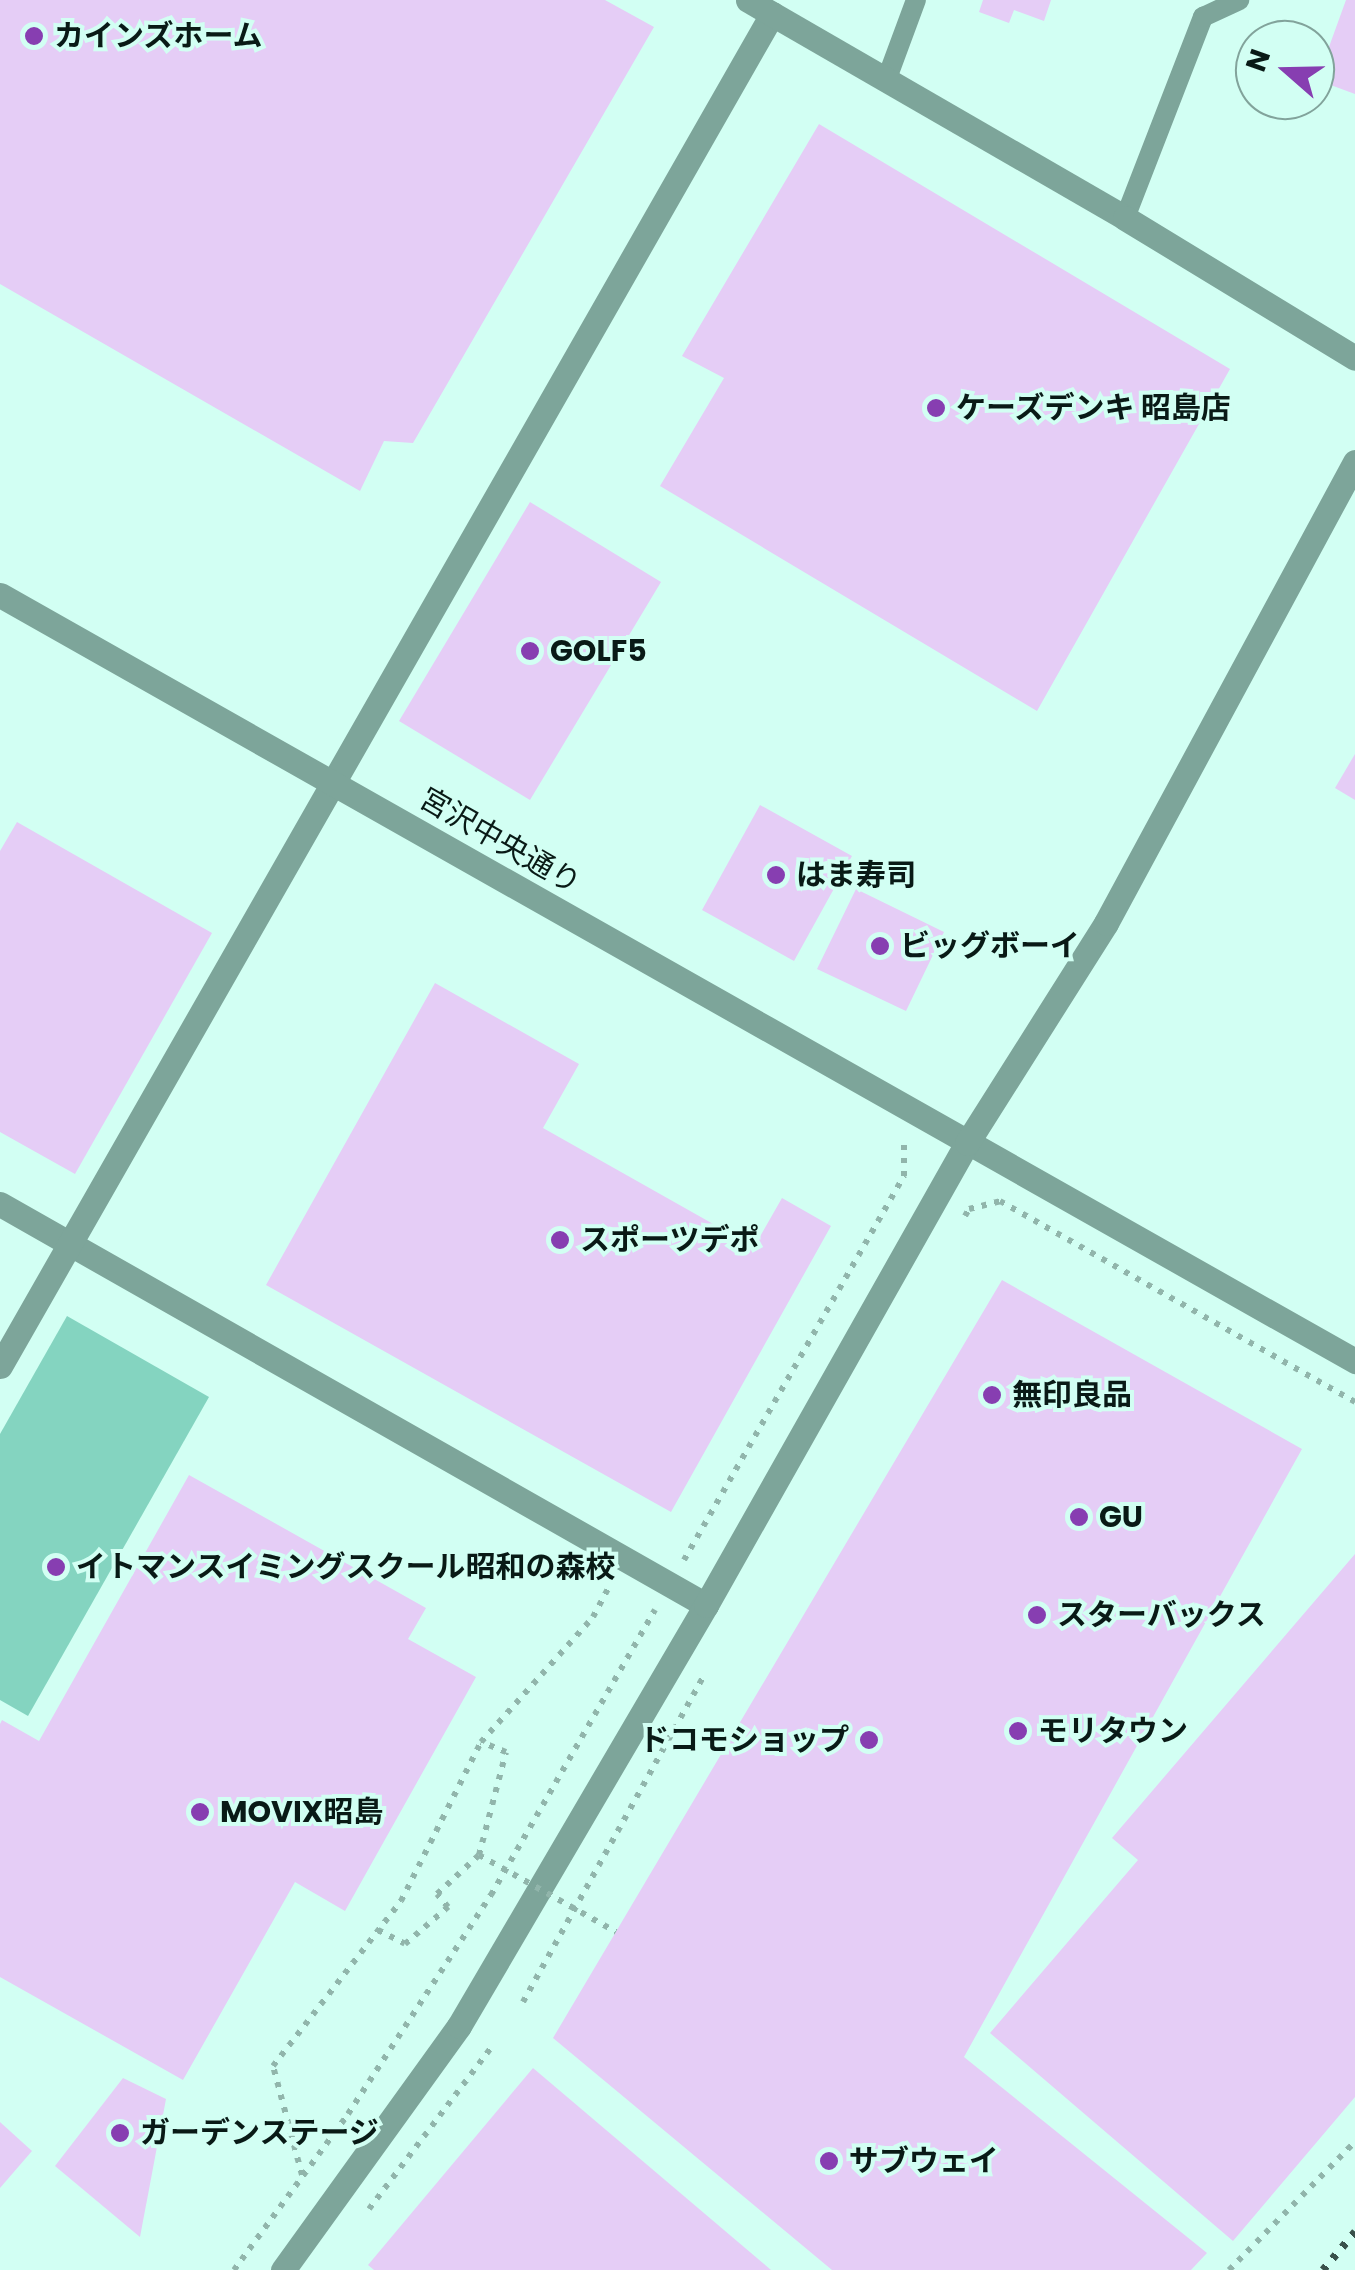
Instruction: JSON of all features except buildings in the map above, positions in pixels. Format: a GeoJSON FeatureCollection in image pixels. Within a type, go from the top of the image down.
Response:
{"type":"FeatureCollection","features":[{"type":"Feature","properties":{"kind":"street"},"geometry":{"type":"LineString","coordinates":[[748,0],[1126,218],[1355,358]]}},
{"type":"Feature","properties":{"kind":"street"},"geometry":{"type":"LineString","coordinates":[[0,1366],[772,14]]}},
{"type":"Feature","properties":{"kind":"street"},"geometry":{"type":"LineString","coordinates":[[282,2270],[459,2026],[706,1605],[968,1143],[1106,923],[1355,462]]}},
{"type":"Feature","properties":{"kind":"street","name":"宮沢中央通り"},"geometry":{"type":"LineString","coordinates":[[0,595],[1355,1361]]}},
{"type":"Feature","properties":{"kind":"street"},"geometry":{"type":"LineString","coordinates":[[0,1204],[706,1605]]}},
{"type":"Feature","properties":{"kind":"lane"},"geometry":{"type":"LineString","coordinates":[[886,82],[916,0]]}},
{"type":"Feature","properties":{"kind":"lane"},"geometry":{"type":"LineString","coordinates":[[1126,218],[1203,17],[1239,0]]}},
{"type":"Feature","properties":{"kind":"path"},"geometry":{"type":"LineString","coordinates":[[234,2270],[348,2114],[490,1894],[670,1585],[904,1176],[906,1144],[889,1134]]}},
{"type":"Feature","properties":{"kind":"path"},"geometry":{"type":"LineString","coordinates":[[959,1226],[969,1209],[1000,1201],[1355,1402]]}},
{"type":"Feature","properties":{"kind":"path"},"geometry":{"type":"LineString","coordinates":[[303,2176],[273,2066],[401,1901],[480,1742],[593,1616],[624,1558]]}},
{"type":"Feature","properties":{"kind":"path"},"geometry":{"type":"LineString","coordinates":[[524,2002],[714,1658]]}},
{"type":"Feature","properties":{"kind":"path"},"geometry":{"type":"LineString","coordinates":[[378,1930],[405,1944],[448,1906],[437,1894],[479,1855],[506,1752],[480,1742]]}},
{"type":"Feature","properties":{"kind":"path"},"geometry":{"type":"LineString","coordinates":[[479,1855],[616,1932]]}},
{"type":"Feature","properties":{"kind":"path"},"geometry":{"type":"LineString","coordinates":[[357,2225],[492,2045]]}},
{"type":"Feature","properties":{"kind":"path"},"geometry":{"type":"LineString","coordinates":[[1229,2270],[1355,2142]]}},
{"type":"Feature","properties":{"kind":"green space","name":"イトマンスイミングスクール昭和の森校"},"geometry":{"type":"Polygon","coordinates":[[[67,1316],[209,1397],[28,1716],[0,1700],[0,1434],[67,1316]]]}},
{"type":"Feature","properties":{"kind":"railway"},"geometry":{"type":"LineString","coordinates":[[1323,2270],[1355,2232]]}},
{"type":"Feature","properties":{"kind":"place","name":"カインズホーム"},"geometry":{"type":"Point","coordinates":[34,36]}},
{"type":"Feature","properties":{"kind":"place","name":"ケーズデンキ 昭島店"},"geometry":{"type":"Point","coordinates":[936,408]}},
{"type":"Feature","properties":{"kind":"place","name":"GOLF5"},"geometry":{"type":"Point","coordinates":[530,651]}},
{"type":"Feature","properties":{"kind":"place","name":"はま寿司"},"geometry":{"type":"Point","coordinates":[776,875]}},
{"type":"Feature","properties":{"kind":"place","name":"ビッグボーイ"},"geometry":{"type":"Point","coordinates":[880,946]}},
{"type":"Feature","properties":{"kind":"place","name":"スポーツデポ"},"geometry":{"type":"Point","coordinates":[560,1240]}},
{"type":"Feature","properties":{"kind":"place","name":"無印良品"},"geometry":{"type":"Point","coordinates":[992,1395]}},
{"type":"Feature","properties":{"kind":"place","name":"GU"},"geometry":{"type":"Point","coordinates":[1079,1517]}},
{"type":"Feature","properties":{"kind":"place","name":"イトマンスイミングスクール昭和の森校"},"geometry":{"type":"Point","coordinates":[56,1567]}},
{"type":"Feature","properties":{"kind":"place","name":"スターバックス"},"geometry":{"type":"Point","coordinates":[1037,1615]}},
{"type":"Feature","properties":{"kind":"place","name":"モリタウン"},"geometry":{"type":"Point","coordinates":[1018,1731]}},
{"type":"Feature","properties":{"kind":"place","name":"ドコモショップ"},"geometry":{"type":"Point","coordinates":[869,1740]}},
{"type":"Feature","properties":{"kind":"place","name":"MOVIX昭島"},"geometry":{"type":"Point","coordinates":[200,1812]}},
{"type":"Feature","properties":{"kind":"place","name":"ガーデンステージ"},"geometry":{"type":"Point","coordinates":[120,2133]}},
{"type":"Feature","properties":{"kind":"place","name":"サブウェイ"},"geometry":{"type":"Point","coordinates":[829,2161]}}]}
